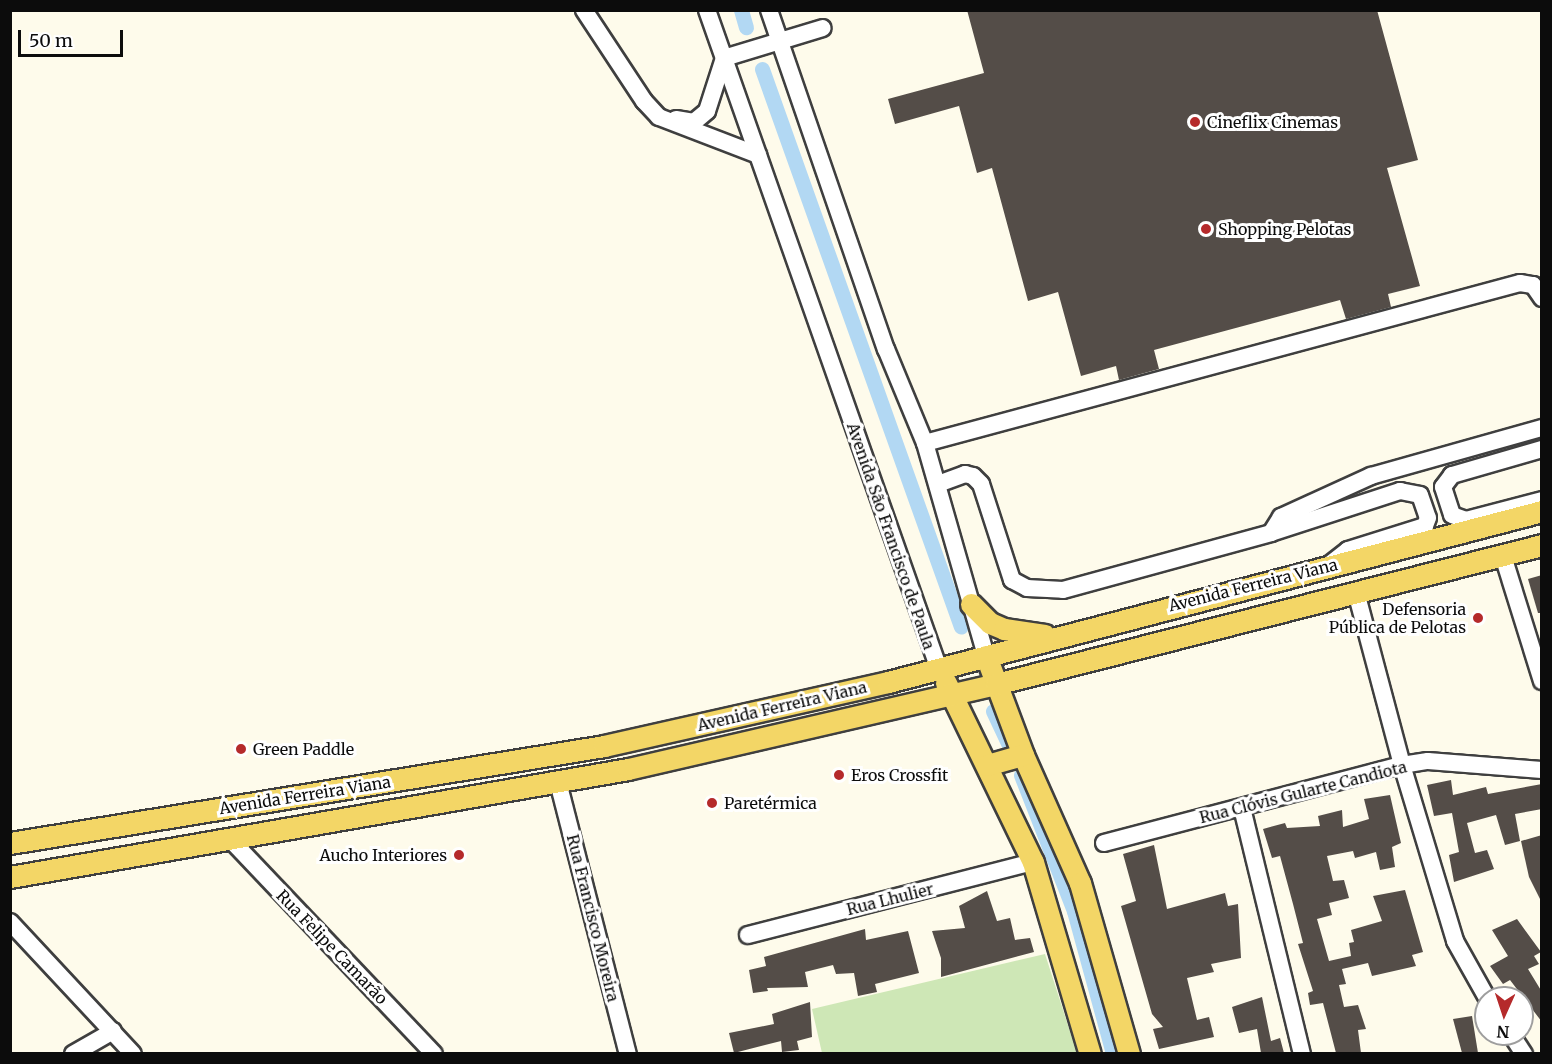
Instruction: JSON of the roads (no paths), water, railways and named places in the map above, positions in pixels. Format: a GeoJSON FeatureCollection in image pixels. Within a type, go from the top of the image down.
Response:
{"type":"FeatureCollection","features":[{"type":"Feature","properties":{"kind":"main road","name":"Avenida Ferreira Viana"},"geometry":{"type":"LineString","coordinates":[[10,843],[604,746],[939,669],[1542,511]]}},
{"type":"Feature","properties":{"kind":"main road","name":"Avenida Ferreira Viana"},"geometry":{"type":"LineString","coordinates":[[10,877],[558,782],[996,684],[1542,545]]}},
{"type":"Feature","properties":{"kind":"main road"},"geometry":{"type":"LineString","coordinates":[[971,604],[990,623],[1004,629],[1061,636]]}},
{"type":"Feature","properties":{"kind":"main road"},"geometry":{"type":"LineString","coordinates":[[986,656],[1025,759],[1080,883],[1129,1053]]}},
{"type":"Feature","properties":{"kind":"main road","name":"Avenida São Francisco de Paula"},"geometry":{"type":"LineString","coordinates":[[939,669],[1033,862],[1090,1053]]}},
{"type":"Feature","properties":{"kind":"main road"},"geometry":{"type":"LineString","coordinates":[[989,770],[1025,759]]}},
{"type":"Feature","properties":{"kind":"street"},"geometry":{"type":"LineString","coordinates":[[584,10],[644,101],[667,122],[758,155]]}},
{"type":"Feature","properties":{"kind":"street","name":"Avenida São Francisco de Paula"},"geometry":{"type":"LineString","coordinates":[[707,10],[731,55],[758,155],[939,669]]}},
{"type":"Feature","properties":{"kind":"street"},"geometry":{"type":"LineString","coordinates":[[769,10],[775,41],[886,349],[925,443],[986,656]]}},
{"type":"Feature","properties":{"kind":"street"},"geometry":{"type":"LineString","coordinates":[[644,101],[667,116],[694,122],[710,107],[731,55],[823,28]]}},
{"type":"Feature","properties":{"kind":"street"},"geometry":{"type":"LineString","coordinates":[[925,443],[1520,283],[1533,285],[1542,298]]}},
{"type":"Feature","properties":{"kind":"street"},"geometry":{"type":"LineString","coordinates":[[1271,533],[1281,517],[1371,476],[1542,428]]}},
{"type":"Feature","properties":{"kind":"street"},"geometry":{"type":"LineString","coordinates":[[1542,449],[1452,476],[1443,487],[1452,515],[1466,520],[1542,500]]}},
{"type":"Feature","properties":{"kind":"street"},"geometry":{"type":"LineString","coordinates":[[938,484],[965,474],[981,484],[1006,571],[1012,580],[1037,590],[1063,590],[1108,579],[1271,533],[1400,491],[1420,495],[1428,518],[1425,526],[1348,550],[1326,567]]}},
{"type":"Feature","properties":{"kind":"street"},"geometry":{"type":"LineString","coordinates":[[1503,556],[1542,681]]}},
{"type":"Feature","properties":{"kind":"street"},"geometry":{"type":"LineString","coordinates":[[1356,592],[1402,765],[1455,941],[1480,986]]}},
{"type":"Feature","properties":{"kind":"street","name":"Rua Clóvis Gularte Candiota"},"geometry":{"type":"LineString","coordinates":[[1104,843],[1402,765],[1428,762],[1542,770]]}},
{"type":"Feature","properties":{"kind":"street","name":"Rua Francisco Moreira"},"geometry":{"type":"LineString","coordinates":[[558,782],[627,1053]]}},
{"type":"Feature","properties":{"kind":"street"},"geometry":{"type":"LineString","coordinates":[[1242,808],[1302,1053]]}},
{"type":"Feature","properties":{"kind":"street","name":"Rua Felipe Camarão"},"geometry":{"type":"LineString","coordinates":[[230,839],[434,1053]]}},
{"type":"Feature","properties":{"kind":"street","name":"Rua Lhulier"},"geometry":{"type":"LineString","coordinates":[[747,935],[1033,862]]}},
{"type":"Feature","properties":{"kind":"street"},"geometry":{"type":"LineString","coordinates":[[10,921],[133,1053]]}},
{"type":"Feature","properties":{"kind":"street"},"geometry":{"type":"LineString","coordinates":[[73,1053],[113,1031]]}},
{"type":"Feature","properties":{"kind":"waterway"},"geometry":{"type":"LineString","coordinates":[[741,10],[746,27]]}},
{"type":"Feature","properties":{"kind":"waterway"},"geometry":{"type":"LineString","coordinates":[[762,69],[961,627]]}},
{"type":"Feature","properties":{"kind":"waterway"},"geometry":{"type":"LineString","coordinates":[[993,711],[1009,746]]}},
{"type":"Feature","properties":{"kind":"waterway"},"geometry":{"type":"LineString","coordinates":[[1021,775],[1074,911],[1113,1054]]}},
{"type":"Feature","properties":{"kind":"place","name":"Cineflix Cinemas"},"geometry":{"type":"Point","coordinates":[1195,122]}},
{"type":"Feature","properties":{"kind":"place","name":"Shopping Pelotas"},"geometry":{"type":"Point","coordinates":[1206,229]}},
{"type":"Feature","properties":{"kind":"place","name":"Defensoria Pública de Pelotas"},"geometry":{"type":"Point","coordinates":[1478,618]}},
{"type":"Feature","properties":{"kind":"place","name":"Green Paddle"},"geometry":{"type":"Point","coordinates":[241,749]}},
{"type":"Feature","properties":{"kind":"place","name":"Eros Crossfit"},"geometry":{"type":"Point","coordinates":[839,775]}},
{"type":"Feature","properties":{"kind":"place","name":"Paretérmica"},"geometry":{"type":"Point","coordinates":[712,803]}},
{"type":"Feature","properties":{"kind":"place","name":"Aucho Interiores"},"geometry":{"type":"Point","coordinates":[459,855]}}]}
